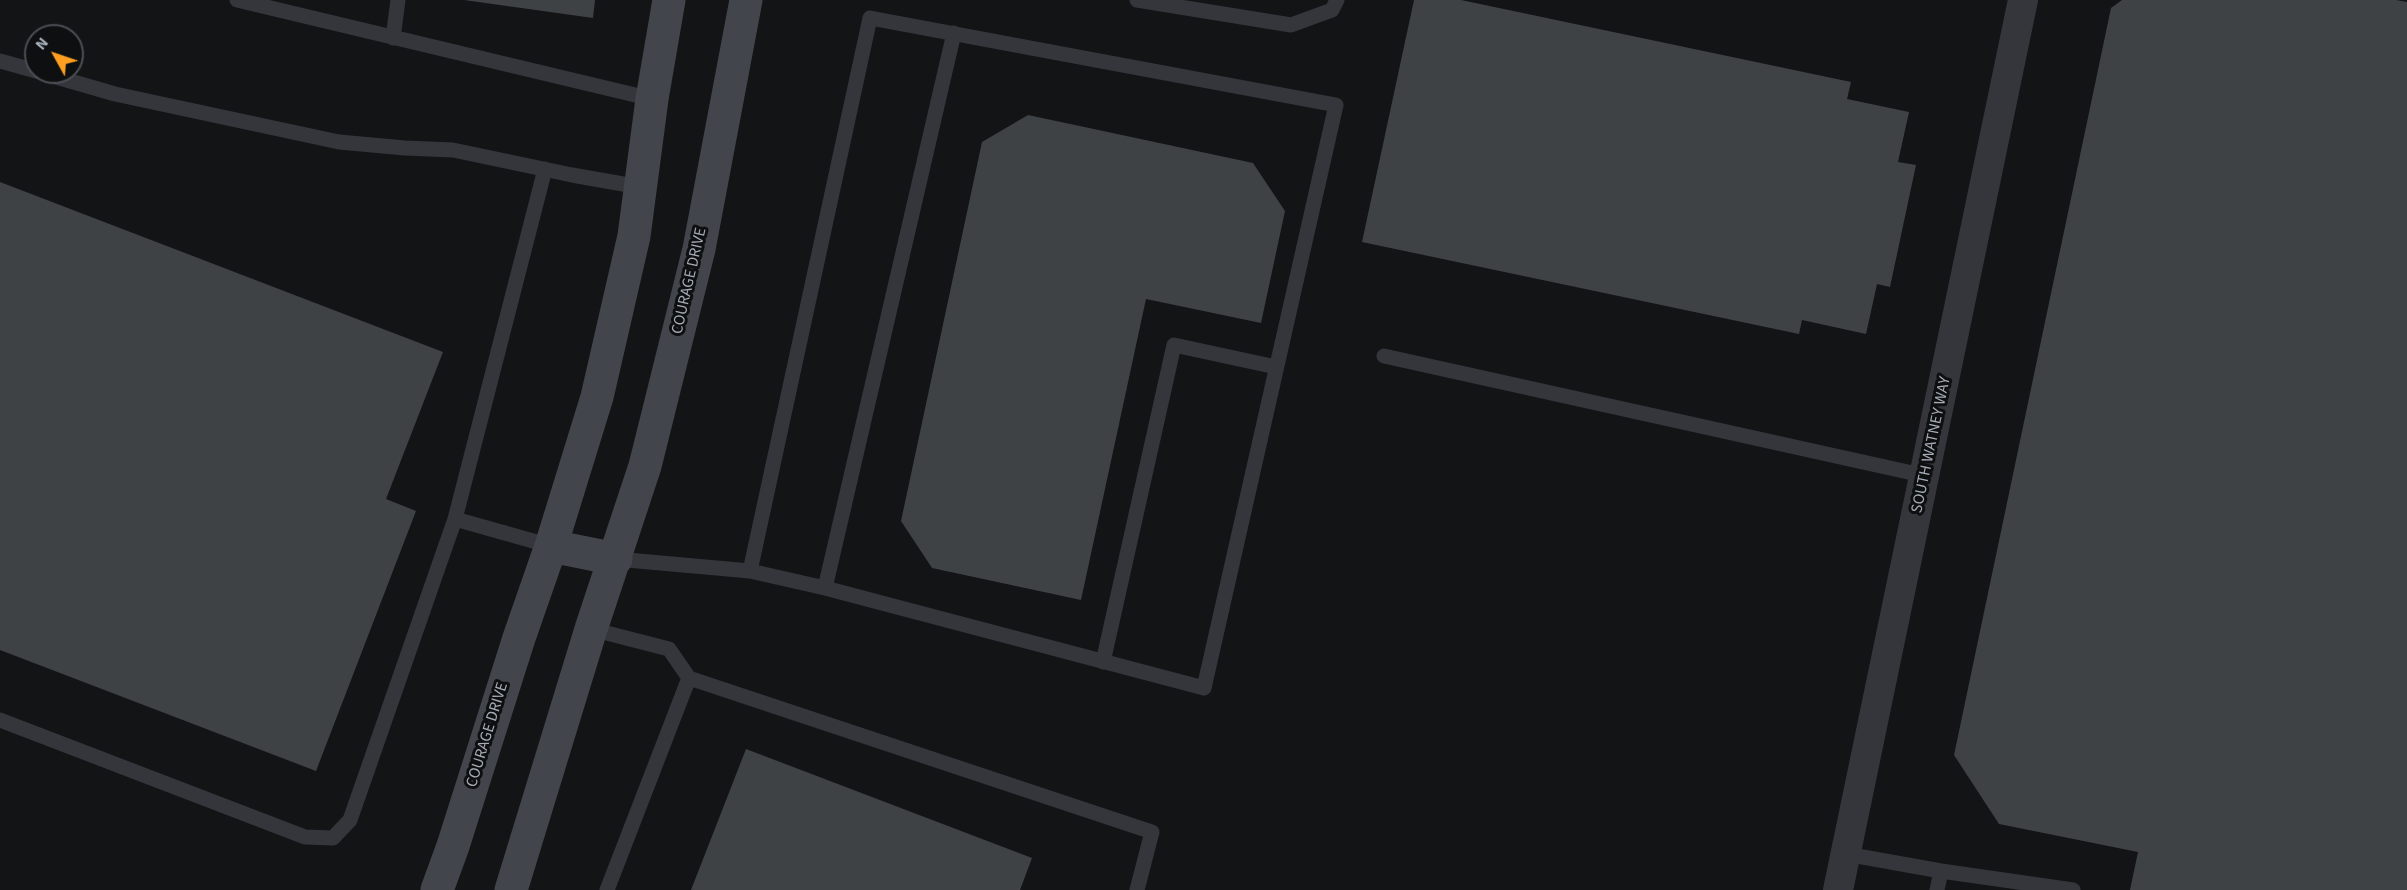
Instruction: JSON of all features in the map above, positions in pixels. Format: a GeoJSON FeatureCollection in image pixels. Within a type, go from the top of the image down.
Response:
{"type":"FeatureCollection","features":[{"type":"Feature","properties":{"kind":"street","name":"COURAGE DRIVE"},"geometry":{"type":"LineString","coordinates":[[437,890],[551,546],[597,397],[634,236],[651,99],[669,0]]}},
{"type":"Feature","properties":{"kind":"street","name":"COURAGE DRIVE"},"geometry":{"type":"LineString","coordinates":[[511,890],[591,629],[645,466],[699,249],[746,0]]}},
{"type":"Feature","properties":{"kind":"street","name":"SOUTH WATNEY WAY"},"geometry":{"type":"LineString","coordinates":[[1839,890],[2023,0]]}},
{"type":"Feature","properties":{"kind":"street"},"geometry":{"type":"LineString","coordinates":[[551,546],[616,559]]}},
{"type":"Feature","properties":{"kind":"lane"},"geometry":{"type":"LineString","coordinates":[[237,0],[651,99]]}},
{"type":"Feature","properties":{"kind":"lane"},"geometry":{"type":"LineString","coordinates":[[393,39],[398,0]]}},
{"type":"Feature","properties":{"kind":"lane"},"geometry":{"type":"LineString","coordinates":[[1137,0],[1291,25],[1332,10],[1337,0]]}},
{"type":"Feature","properties":{"kind":"lane"},"geometry":{"type":"LineString","coordinates":[[616,559],[750,570],[1204,688],[1336,105],[870,18],[750,570]]}},
{"type":"Feature","properties":{"kind":"lane"},"geometry":{"type":"LineString","coordinates":[[825,588],[954,33]]}},
{"type":"Feature","properties":{"kind":"lane"},"geometry":{"type":"LineString","coordinates":[[0,61],[24,68]]}},
{"type":"Feature","properties":{"kind":"lane"},"geometry":{"type":"LineString","coordinates":[[80,84],[116,94],[339,142],[453,150],[640,187]]}},
{"type":"Feature","properties":{"kind":"lane"},"geometry":{"type":"LineString","coordinates":[[0,720],[305,837],[333,838],[350,820],[455,519],[545,169]]}},
{"type":"Feature","properties":{"kind":"lane"},"geometry":{"type":"LineString","coordinates":[[1102,662],[1174,345],[1276,367]]}},
{"type":"Feature","properties":{"kind":"lane"},"geometry":{"type":"LineString","coordinates":[[1384,356],[1926,476]]}},
{"type":"Feature","properties":{"kind":"lane"},"geometry":{"type":"LineString","coordinates":[[455,519],[551,546]]}},
{"type":"Feature","properties":{"kind":"lane"},"geometry":{"type":"LineString","coordinates":[[591,629],[669,650],[689,678],[1152,832],[1137,890]]}},
{"type":"Feature","properties":{"kind":"lane"},"geometry":{"type":"LineString","coordinates":[[607,890],[689,678]]}},
{"type":"Feature","properties":{"kind":"lane"},"geometry":{"type":"LineString","coordinates":[[1846,854],[1941,871],[2073,890]]}},
{"type":"Feature","properties":{"kind":"lane"},"geometry":{"type":"LineString","coordinates":[[1937,890],[1941,871]]}},
{"type":"Feature","properties":{"kind":"building"},"geometry":{"type":"Polygon","coordinates":[[[464,0],[595,0],[593,18],[464,0]]]}},
{"type":"Feature","properties":{"kind":"building"},"geometry":{"type":"Polygon","coordinates":[[[1414,0],[1461,0],[1851,82],[1847,99],[1909,112],[1898,162],[1916,165],[1890,287],[1877,284],[1866,334],[1802,320],[1799,334],[1362,242],[1414,0]]]}},
{"type":"Feature","properties":{"kind":"building"},"geometry":{"type":"Polygon","coordinates":[[[2122,0],[2396,0],[2407,2],[2407,890],[2130,890],[2138,852],[1999,824],[1954,755],[2111,8],[2122,0]]]}},
{"type":"Feature","properties":{"kind":"building"},"geometry":{"type":"Polygon","coordinates":[[[1028,115],[1253,163],[1285,211],[1261,323],[1146,299],[1081,600],[932,568],[901,521],[982,142],[1028,115]]]}},
{"type":"Feature","properties":{"kind":"building"},"geometry":{"type":"Polygon","coordinates":[[[0,182],[443,352],[386,499],[416,511],[316,771],[0,650],[0,182]]]}},
{"type":"Feature","properties":{"kind":"building"},"geometry":{"type":"Polygon","coordinates":[[[746,749],[1032,858],[1020,890],[691,890],[746,749]]]}}]}
